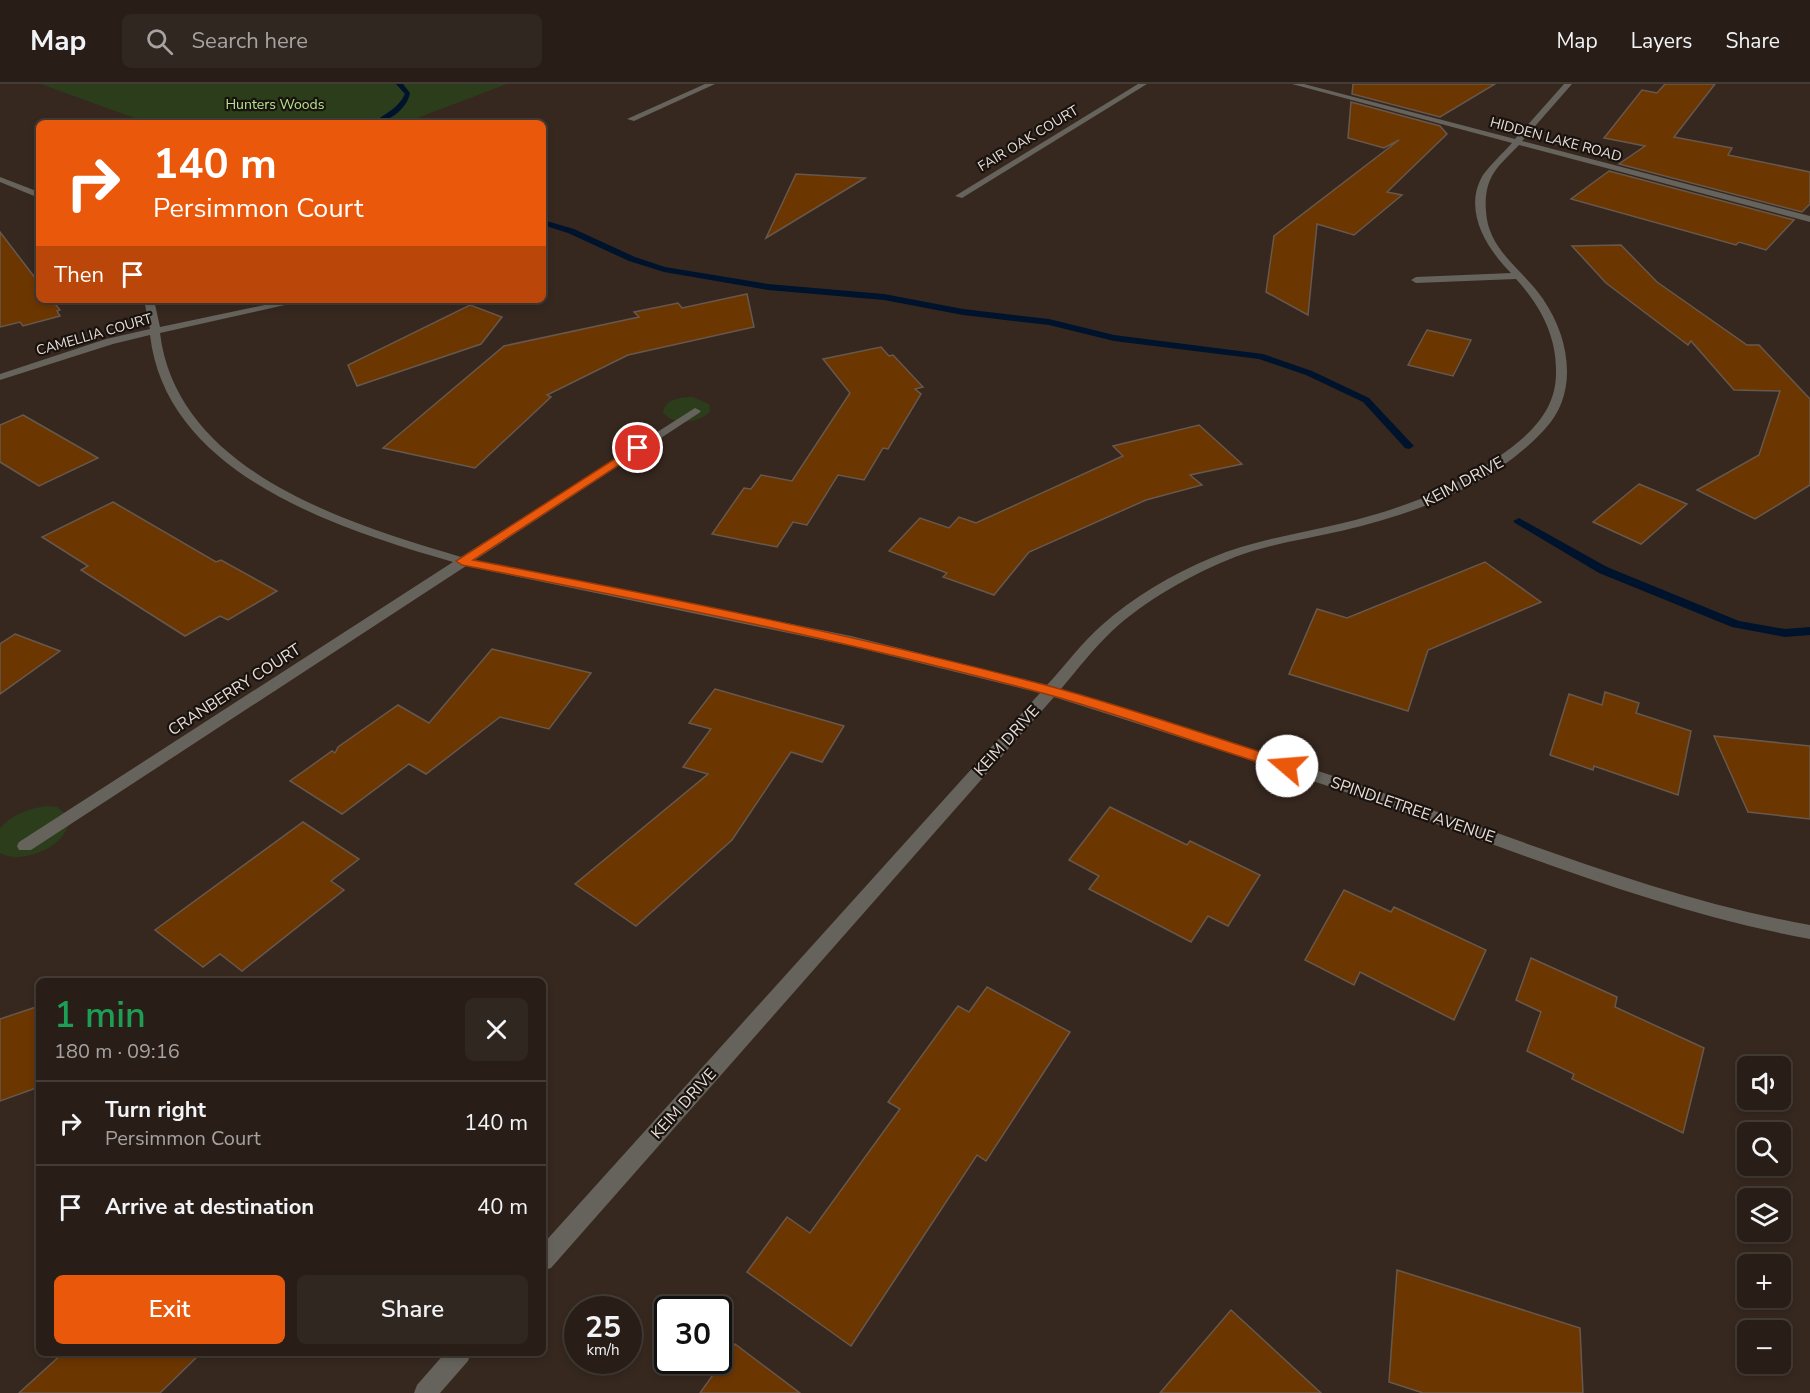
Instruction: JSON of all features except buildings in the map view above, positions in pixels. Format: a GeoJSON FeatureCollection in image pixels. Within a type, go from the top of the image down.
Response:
{"type":"FeatureCollection","features":[{"type":"Feature","properties":{"kind":"street"},"geometry":{"type":"LineString","coordinates":[[631,118],[711,84]]}},
{"type":"Feature","properties":{"kind":"street","name":"FAIR OAK COURT"},"geometry":{"type":"LineString","coordinates":[[959,196],[1143,84]]}},
{"type":"Feature","properties":{"kind":"street","name":"HIDDEN LAKE ROAD"},"geometry":{"type":"LineString","coordinates":[[1296,84],[1810,219]]}},
{"type":"Feature","properties":{"kind":"street","name":"KEIM DRIVE"},"geometry":{"type":"LineString","coordinates":[[546,1257],[1107,628],[1164,586],[1234,554],[1414,507],[1461,485],[1517,451],[1544,424],[1556,405],[1563,361],[1539,299],[1488,240],[1480,204],[1480,189],[1487,176],[1515,142],[1568,84]]}},
{"type":"Feature","properties":{"kind":"street"},"geometry":{"type":"LineString","coordinates":[[0,179],[36,194]]}},
{"type":"Feature","properties":{"kind":"street"},"geometry":{"type":"LineString","coordinates":[[1416,280],[1519,276]]}},
{"type":"Feature","properties":{"kind":"street","name":"SPINDLETREE AVENUE"},"geometry":{"type":"LineString","coordinates":[[150,303],[162,371],[181,407],[206,438],[247,472],[299,503],[346,524],[399,544],[462,561],[829,636],[1050,691],[1310,773],[1621,884],[1760,923],[1810,932]]}},
{"type":"Feature","properties":{"kind":"street","name":"CAMELLIA COURT"},"geometry":{"type":"LineString","coordinates":[[0,377],[54,358],[155,330],[287,303]]}},
{"type":"Feature","properties":{"kind":"street","name":"CRANBERRY COURT"},"geometry":{"type":"LineString","coordinates":[[25,846],[695,411]]}},
{"type":"Feature","properties":{"kind":"street"},"geometry":{"type":"LineString","coordinates":[[425,1393],[457,1356]]}},
{"type":"Feature","properties":{"kind":"green space","name":"Hunters Woods"},"geometry":{"type":"Polygon","coordinates":[[[41,84],[507,84],[412,120],[140,120],[41,84]]]}},
{"type":"Feature","properties":{"kind":"green space"},"geometry":{"type":"Polygon","coordinates":[[[693,397],[709,404],[710,412],[699,419],[686,422],[673,420],[663,412],[670,402],[679,398],[693,397]]]}},
{"type":"Feature","properties":{"kind":"green space"},"geometry":{"type":"Polygon","coordinates":[[[47,806],[57,807],[68,816],[63,836],[54,844],[33,855],[21,857],[0,853],[0,828],[21,813],[47,806]]]}},
{"type":"Feature","properties":{"kind":"waterway"},"geometry":{"type":"LineString","coordinates":[[381,120],[395,111],[408,94],[399,84]]}},
{"type":"Feature","properties":{"kind":"waterway"},"geometry":{"type":"LineString","coordinates":[[546,223],[571,231],[632,259],[664,269],[768,287],[884,297],[963,312],[1049,322],[1114,338],[1260,356],[1309,373],[1366,400],[1409,446]]}},
{"type":"Feature","properties":{"kind":"waterway"},"geometry":{"type":"LineString","coordinates":[[1519,521],[1603,570],[1736,624],[1785,633],[1810,631]]}},
{"type":"Feature","properties":{"kind":"route"},"geometry":{"type":"LineString","coordinates":[[638,448],[462,561],[673,603],[874,647],[1050,691],[1287,766]]}}]}
